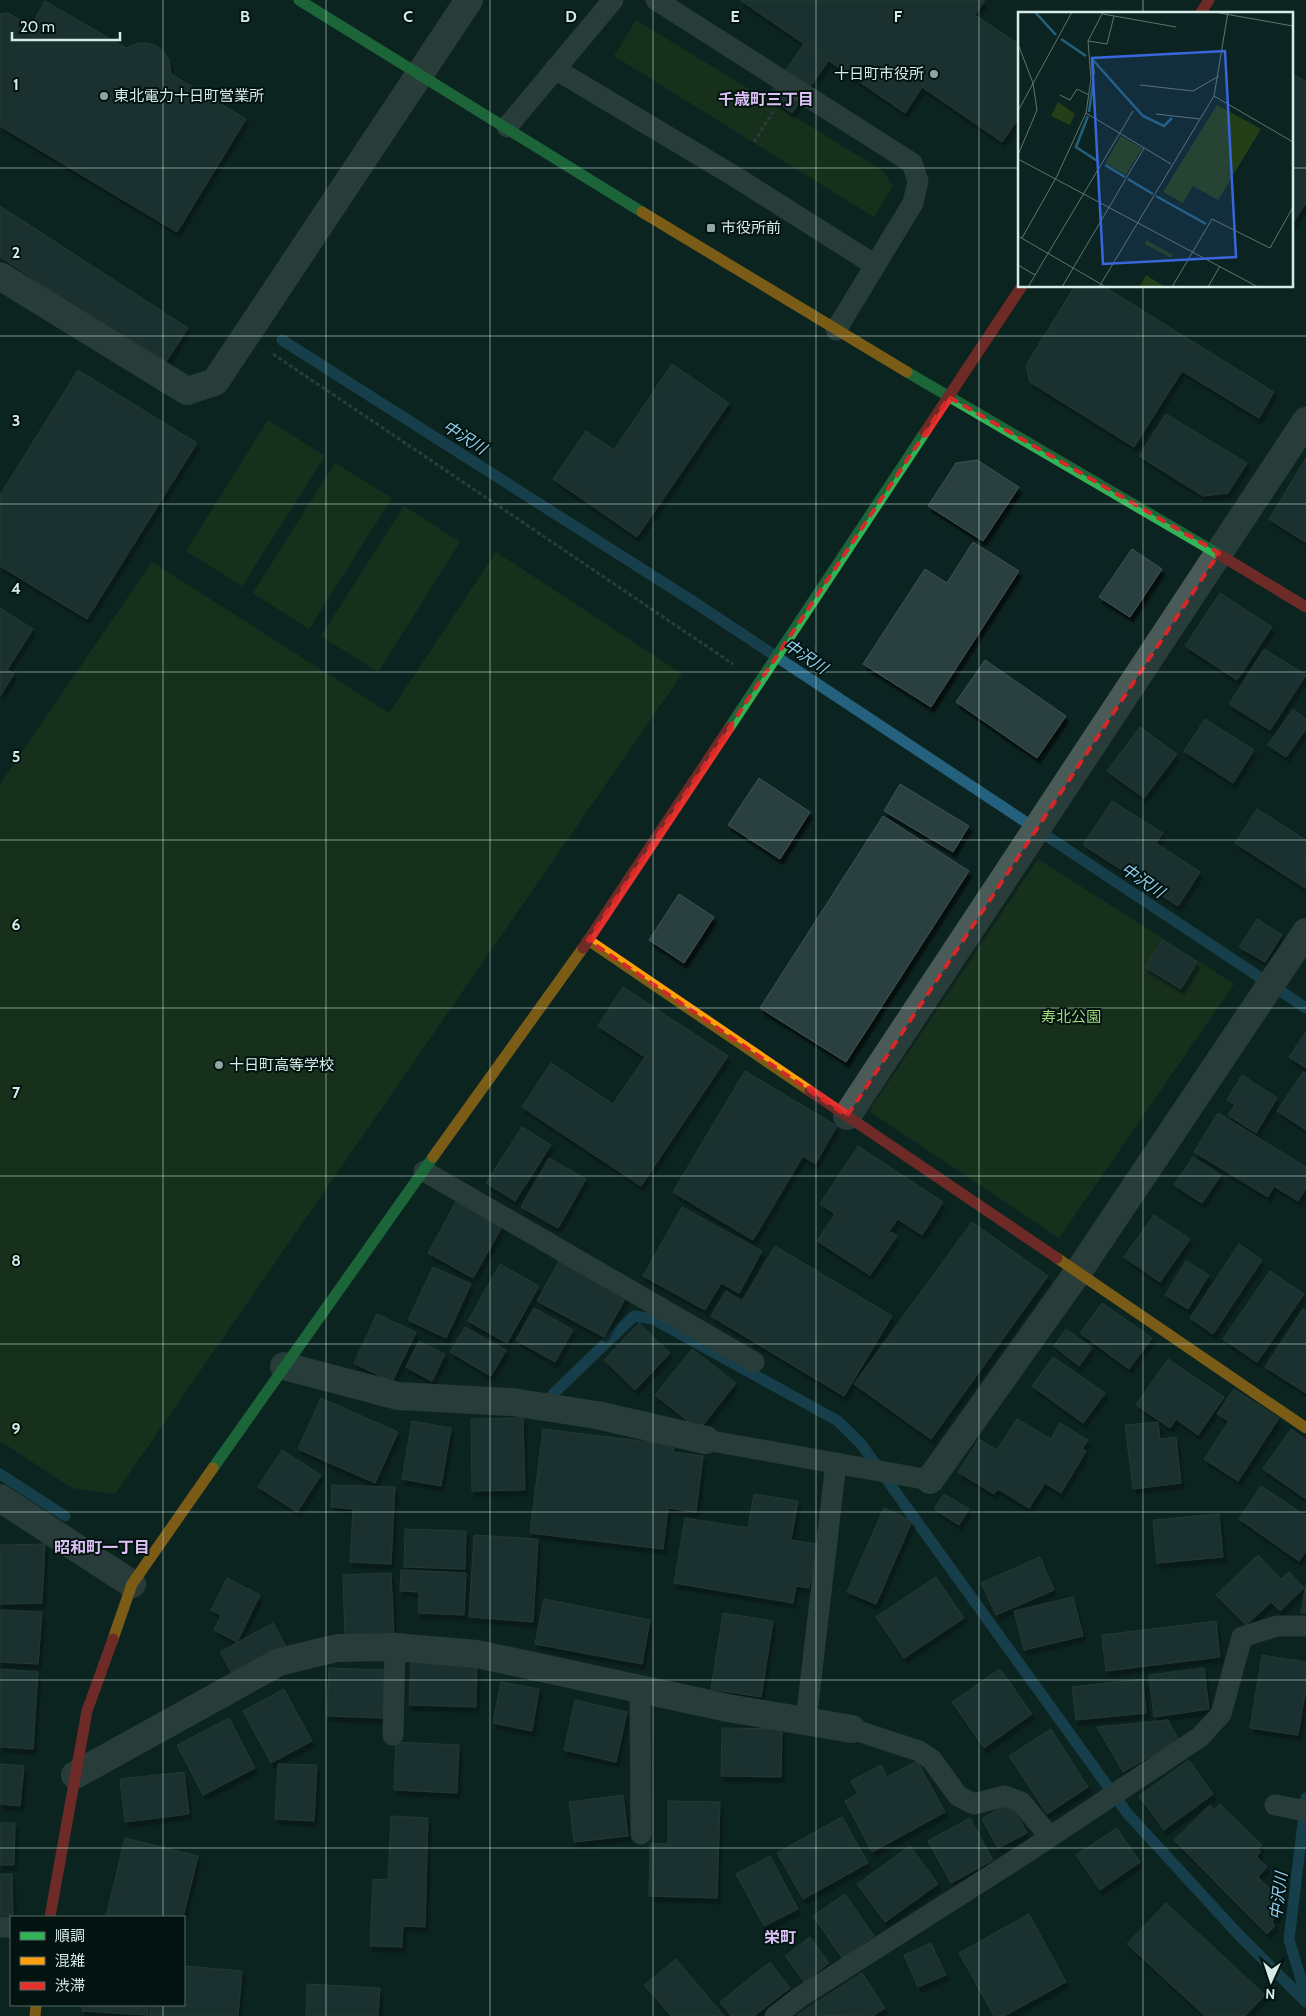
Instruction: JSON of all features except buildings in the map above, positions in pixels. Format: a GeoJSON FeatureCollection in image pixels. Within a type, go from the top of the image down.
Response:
{"type":"FeatureCollection","features":[{"type":"Feature","properties":{"kind":"street"},"geometry":{"type":"LineString","coordinates":[[299,0],[836,330],[1218,553],[1306,607]]}},
{"type":"Feature","properties":{"kind":"street"},"geometry":{"type":"LineString","coordinates":[[0,276],[187,391],[215,382],[469,0]]}},
{"type":"Feature","properties":{"kind":"street"},"geometry":{"type":"LineString","coordinates":[[1201,12],[1208,0]]}},
{"type":"Feature","properties":{"kind":"street"},"geometry":{"type":"LineString","coordinates":[[50,1916],[87,1711],[132,1584],[284,1366],[588,940],[1021,288]]}},
{"type":"Feature","properties":{"kind":"street"},"geometry":{"type":"LineString","coordinates":[[848,1116],[1306,421]]}},
{"type":"Feature","properties":{"kind":"street"},"geometry":{"type":"LineString","coordinates":[[930,1480],[1078,1272],[1306,932]]}},
{"type":"Feature","properties":{"kind":"street"},"geometry":{"type":"LineString","coordinates":[[588,940],[1306,1428]]}},
{"type":"Feature","properties":{"kind":"street"},"geometry":{"type":"LineString","coordinates":[[284,1366],[398,1396],[512,1402],[597,1415],[706,1440]]}},
{"type":"Feature","properties":{"kind":"street"},"geometry":{"type":"LineString","coordinates":[[0,1498],[132,1584]]}},
{"type":"Feature","properties":{"kind":"street"},"geometry":{"type":"LineString","coordinates":[[75,1776],[279,1662],[337,1648],[395,1647],[477,1654],[728,1708],[852,1729]]}},
{"type":"Feature","properties":{"kind":"lane"},"geometry":{"type":"LineString","coordinates":[[508,127],[613,0]]}},
{"type":"Feature","properties":{"kind":"lane"},"geometry":{"type":"LineString","coordinates":[[656,0],[912,162],[918,181],[912,202],[836,330]]}},
{"type":"Feature","properties":{"kind":"lane"},"geometry":{"type":"LineString","coordinates":[[556,68],[875,264]]}},
{"type":"Feature","properties":{"kind":"lane"},"geometry":{"type":"LineString","coordinates":[[424,1170],[754,1362]]}},
{"type":"Feature","properties":{"kind":"lane"},"geometry":{"type":"LineString","coordinates":[[706,1440],[930,1480]]}},
{"type":"Feature","properties":{"kind":"lane"},"geometry":{"type":"LineString","coordinates":[[806,1721],[836,1463]]}},
{"type":"Feature","properties":{"kind":"lane"},"geometry":{"type":"LineString","coordinates":[[775,2016],[800,1997],[1050,1837],[1200,1737],[1221,1714],[1242,1637],[1277,1626],[1306,1626]]}},
{"type":"Feature","properties":{"kind":"lane"},"geometry":{"type":"LineString","coordinates":[[393,1735],[395,1647]]}},
{"type":"Feature","properties":{"kind":"lane"},"geometry":{"type":"LineString","coordinates":[[640,1689],[641,1834]]}},
{"type":"Feature","properties":{"kind":"lane"},"geometry":{"type":"LineString","coordinates":[[852,1729],[919,1751],[932,1760],[958,1796],[974,1804],[1005,1796],[1021,1802],[1050,1837]]}},
{"type":"Feature","properties":{"kind":"lane"},"geometry":{"type":"LineString","coordinates":[[1275,1806],[1306,1811]]}},
{"type":"Feature","properties":{"kind":"path"},"geometry":{"type":"LineString","coordinates":[[754,142],[780,103]]}},
{"type":"Feature","properties":{"kind":"path"},"geometry":{"type":"LineString","coordinates":[[246,336],[760,682]]}},
{"type":"Feature","properties":{"kind":"highlighted area"},"geometry":{"type":"Polygon","coordinates":[[[949,397],[1219,553],[847,1116],[588,940],[949,397]]]}},
{"type":"Feature","properties":{"kind":"green space"},"geometry":{"type":"Polygon","coordinates":[[[636,20],[883,171],[893,186],[874,217],[614,56],[636,20]]]}},
{"type":"Feature","properties":{"kind":"green space"},"geometry":{"type":"Polygon","coordinates":[[[268,420],[325,456],[242,586],[186,551],[268,420]]]}},
{"type":"Feature","properties":{"kind":"green space"},"geometry":{"type":"Polygon","coordinates":[[[335,463],[392,498],[309,629],[253,593],[335,463]]]}},
{"type":"Feature","properties":{"kind":"green space"},"geometry":{"type":"Polygon","coordinates":[[[404,506],[460,542],[378,672],[321,636],[404,506]]]}},
{"type":"Feature","properties":{"kind":"green space","name":"十日町高等学校"},"geometry":{"type":"Polygon","coordinates":[[[496,552],[682,674],[115,1494],[72,1488],[0,1441],[0,784],[152,562],[389,713],[496,552]]]}},
{"type":"Feature","properties":{"kind":"green space","name":"寿北公園"},"geometry":{"type":"Polygon","coordinates":[[[1038,859],[1234,984],[1059,1238],[869,1111],[1038,859]]]}},
{"type":"Feature","properties":{"kind":"waterway","name":"中沢川"},"geometry":{"type":"LineString","coordinates":[[282,340],[697,604],[1306,1008]]}},
{"type":"Feature","properties":{"kind":"waterway"},"geometry":{"type":"LineString","coordinates":[[553,1394],[634,1316],[653,1319],[838,1421],[861,1444],[1127,1813],[1238,1934],[1306,2002]]}},
{"type":"Feature","properties":{"kind":"waterway"},"geometry":{"type":"LineString","coordinates":[[0,1474],[65,1516]]}},
{"type":"Feature","properties":{"kind":"waterway","name":"中沢川"},"geometry":{"type":"LineString","coordinates":[[1306,1798],[1289,1940],[1306,1996]]}},
{"type":"Feature","properties":{"kind":"traffic: fast"},"geometry":{"type":"LineString","coordinates":[[299,0],[642,212]]}},
{"type":"Feature","properties":{"kind":"traffic: fast"},"geometry":{"type":"LineString","coordinates":[[907,372],[1220,555]]}},
{"type":"Feature","properties":{"kind":"traffic: fast"},"geometry":{"type":"LineString","coordinates":[[729,728],[925,432]]}},
{"type":"Feature","properties":{"kind":"traffic: fast"},"geometry":{"type":"LineString","coordinates":[[213,1468],[433,1157]]}},
{"type":"Feature","properties":{"kind":"traffic: slow"},"geometry":{"type":"LineString","coordinates":[[642,212],[907,372]]}},
{"type":"Feature","properties":{"kind":"traffic: slow"},"geometry":{"type":"LineString","coordinates":[[588,940],[810,1091]]}},
{"type":"Feature","properties":{"kind":"traffic: slow"},"geometry":{"type":"LineString","coordinates":[[433,1157],[583,948]]}},
{"type":"Feature","properties":{"kind":"traffic: slow"},"geometry":{"type":"LineString","coordinates":[[1057,1258],[1306,1428]]}},
{"type":"Feature","properties":{"kind":"traffic: slow"},"geometry":{"type":"LineString","coordinates":[[113,1639],[132,1584],[213,1468]]}},
{"type":"Feature","properties":{"kind":"traffic: slow"},"geometry":{"type":"LineString","coordinates":[[35,2016],[36,2006]]}},
{"type":"Feature","properties":{"kind":"traffic: jam"},"geometry":{"type":"LineString","coordinates":[[1201,12],[1209,0]]}},
{"type":"Feature","properties":{"kind":"traffic: jam"},"geometry":{"type":"LineString","coordinates":[[925,432],[1021,288]]}},
{"type":"Feature","properties":{"kind":"traffic: jam"},"geometry":{"type":"LineString","coordinates":[[1220,555],[1306,607]]}},
{"type":"Feature","properties":{"kind":"traffic: jam"},"geometry":{"type":"LineString","coordinates":[[583,948],[729,728]]}},
{"type":"Feature","properties":{"kind":"traffic: jam"},"geometry":{"type":"LineString","coordinates":[[810,1091],[1057,1258]]}},
{"type":"Feature","properties":{"kind":"traffic: jam"},"geometry":{"type":"LineString","coordinates":[[50,1916],[87,1711],[113,1639]]}},
{"type":"Feature","properties":{"kind":"place","name":"十日町市役所"},"geometry":{"type":"Point","coordinates":[934,74]}},
{"type":"Feature","properties":{"kind":"place","name":"東北電力十日町営業所"},"geometry":{"type":"Point","coordinates":[104,96]}},
{"type":"Feature","properties":{"kind":"place","name":"市役所前"},"geometry":{"type":"Point","coordinates":[711,228]}},
{"type":"Feature","properties":{"kind":"place","name":"十日町高等学校"},"geometry":{"type":"Point","coordinates":[219,1065]}},
{"type":"Feature","properties":{"kind":"district","name":"千歳町三丁目"},"geometry":{"type":"Point","coordinates":[766,99]}},
{"type":"Feature","properties":{"kind":"district","name":"昭和町一丁目"},"geometry":{"type":"Point","coordinates":[102,1547]}},
{"type":"Feature","properties":{"kind":"district","name":"栄町"},"geometry":{"type":"Point","coordinates":[780,1937]}}]}
